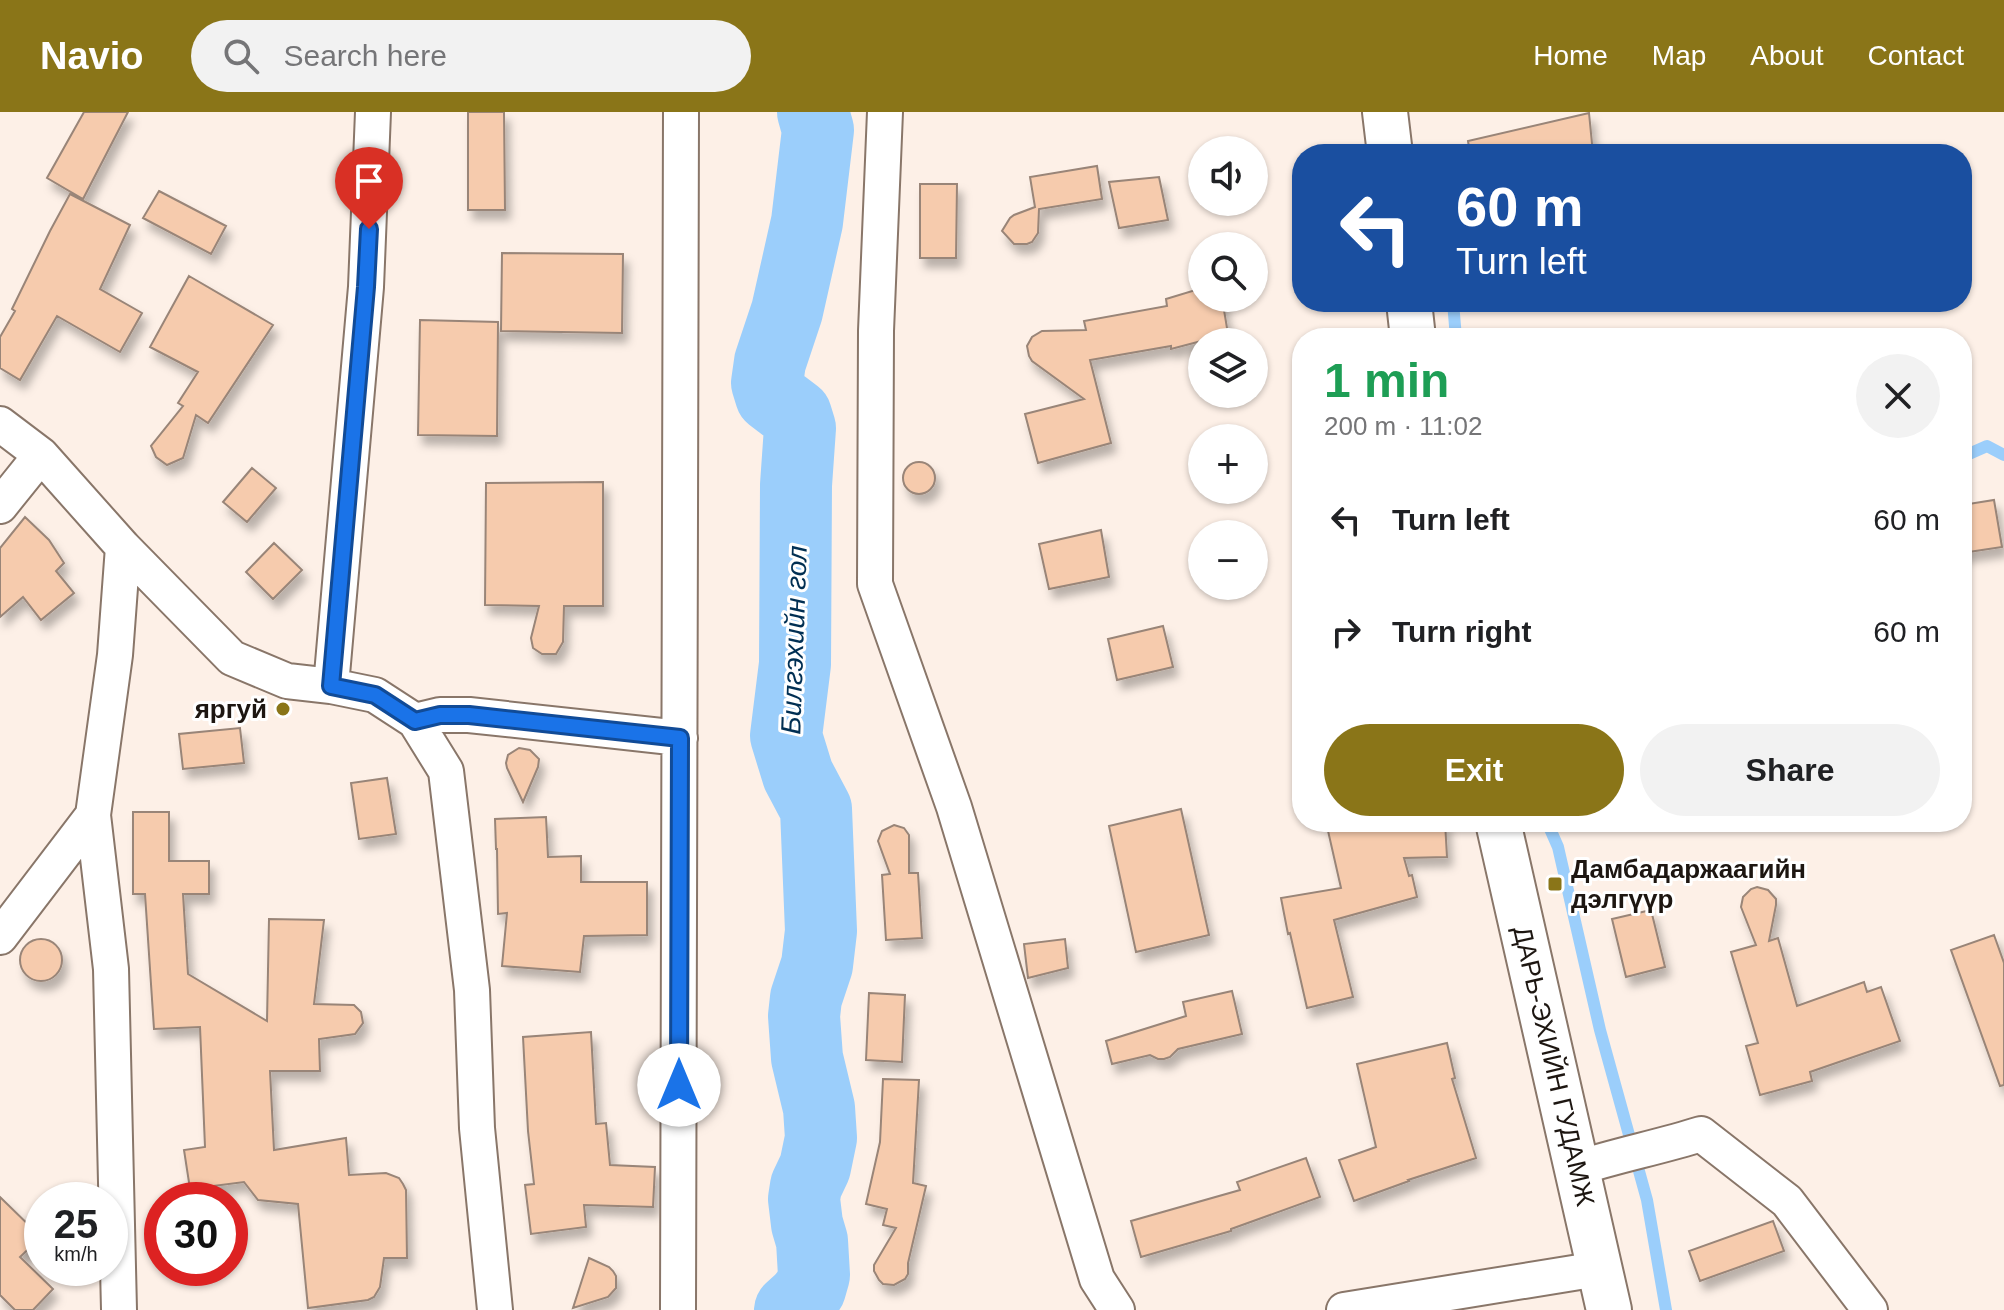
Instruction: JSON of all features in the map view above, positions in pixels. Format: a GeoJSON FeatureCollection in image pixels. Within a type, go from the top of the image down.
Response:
{"type":"FeatureCollection","features":[{"type":"Feature","properties":{"kind":"main road"},"geometry":{"type":"LineString","coordinates":[[1385,112],[1389,144]]}},
{"type":"Feature","properties":{"kind":"main road","name":"ДАРЬ-ЭХИЙН ГУДАМЖ"},"geometry":{"type":"LineString","coordinates":[[1501,832],[1598,1162],[1604,1290]]}},
{"type":"Feature","properties":{"kind":"street"},"geometry":{"type":"LineString","coordinates":[[331,686],[366,287],[373,112]]}},
{"type":"Feature","properties":{"kind":"street"},"geometry":{"type":"LineString","coordinates":[[678,1310],[681,112]]}},
{"type":"Feature","properties":{"kind":"street"},"geometry":{"type":"LineString","coordinates":[[885,112],[876,331],[875,584],[954,807],[1097,1279],[1117,1310]]}},
{"type":"Feature","properties":{"kind":"street"},"geometry":{"type":"LineString","coordinates":[[0,424],[41,455],[123,547],[232,658],[287,681],[375,695],[415,721],[446,771],[472,990],[477,1128],[495,1310]]}},
{"type":"Feature","properties":{"kind":"street"},"geometry":{"type":"LineString","coordinates":[[0,506],[41,455]]}},
{"type":"Feature","properties":{"kind":"street"},"geometry":{"type":"LineString","coordinates":[[119,1310],[111,969],[93,815],[115,655],[123,547]]}},
{"type":"Feature","properties":{"kind":"street"},"geometry":{"type":"LineString","coordinates":[[415,721],[440,715],[469,715],[680,738]]}},
{"type":"Feature","properties":{"kind":"street"},"geometry":{"type":"LineString","coordinates":[[0,937],[93,815]]}},
{"type":"Feature","properties":{"kind":"street"},"geometry":{"type":"LineString","coordinates":[[1598,1162],[1701,1134],[1787,1201],[1870,1310]]}},
{"type":"Feature","properties":{"kind":"street"},"geometry":{"type":"LineString","coordinates":[[1344,1310],[1604,1290]]}},
{"type":"Feature","properties":{"kind":"building"},"geometry":{"type":"Polygon","coordinates":[[[84,112],[128,112],[83,199],[47,178],[84,112]]]}},
{"type":"Feature","properties":{"kind":"building"},"geometry":{"type":"Polygon","coordinates":[[[468,112],[504,112],[505,210],[468,210],[468,112]]]}},
{"type":"Feature","properties":{"kind":"building"},"geometry":{"type":"Polygon","coordinates":[[[1589,113],[1592,144],[1468,144],[1468,141],[1589,113]]]}},
{"type":"Feature","properties":{"kind":"building"},"geometry":{"type":"Polygon","coordinates":[[[1097,166],[1102,199],[1039,209],[1038,233],[1027,244],[1014,244],[1002,231],[1014,215],[1035,207],[1030,177],[1097,166]]]}},
{"type":"Feature","properties":{"kind":"building"},"geometry":{"type":"Polygon","coordinates":[[[1159,177],[1168,220],[1119,228],[1109,182],[1159,177]]]}},
{"type":"Feature","properties":{"kind":"building"},"geometry":{"type":"Polygon","coordinates":[[[920,184],[957,184],[956,258],[920,258],[920,184]]]}},
{"type":"Feature","properties":{"kind":"building"},"geometry":{"type":"Polygon","coordinates":[[[159,191],[226,226],[211,254],[143,218],[159,191]]]}},
{"type":"Feature","properties":{"kind":"building"},"geometry":{"type":"Polygon","coordinates":[[[70,194],[130,225],[100,289],[142,313],[120,352],[57,316],[20,380],[0,368],[0,337],[70,194]]]}},
{"type":"Feature","properties":{"kind":"building"},"geometry":{"type":"Polygon","coordinates":[[[502,253],[623,254],[622,333],[501,331],[502,253]]]}},
{"type":"Feature","properties":{"kind":"building"},"geometry":{"type":"Polygon","coordinates":[[[189,276],[273,325],[208,423],[196,415],[183,458],[167,465],[156,457],[151,446],[183,406],[178,403],[198,372],[150,347],[189,276]]]}},
{"type":"Feature","properties":{"kind":"building"},"geometry":{"type":"Polygon","coordinates":[[[1188,292],[1188,312],[1224,312],[1227,328],[1188,328],[1188,345],[1090,360],[1111,443],[1038,463],[1025,414],[1084,399],[1032,361],[1027,346],[1032,337],[1042,331],[1086,330],[1084,321],[1167,306],[1166,299],[1188,292]]]}},
{"type":"Feature","properties":{"kind":"building"},"geometry":{"type":"Polygon","coordinates":[[[420,320],[498,322],[497,436],[418,435],[420,320]]]}},
{"type":"Feature","properties":{"kind":"building"},"geometry":{"type":"Polygon","coordinates":[[[919,462],[930,467],[935,478],[930,489],[919,494],[908,489],[903,478],[908,467],[919,462]]]}},
{"type":"Feature","properties":{"kind":"building"},"geometry":{"type":"Polygon","coordinates":[[[252,468],[276,488],[247,522],[223,502],[252,468]]]}},
{"type":"Feature","properties":{"kind":"building"},"geometry":{"type":"Polygon","coordinates":[[[603,482],[603,606],[564,606],[563,642],[556,654],[542,654],[533,648],[531,638],[539,606],[485,605],[486,483],[603,482]]]}},
{"type":"Feature","properties":{"kind":"building"},"geometry":{"type":"Polygon","coordinates":[[[1994,500],[2002,547],[1972,552],[1972,503],[1994,500]]]}},
{"type":"Feature","properties":{"kind":"building"},"geometry":{"type":"Polygon","coordinates":[[[25,517],[49,540],[64,563],[56,571],[74,593],[41,620],[23,597],[0,617],[0,548],[25,517]]]}},
{"type":"Feature","properties":{"kind":"building"},"geometry":{"type":"Polygon","coordinates":[[[1101,530],[1109,577],[1049,589],[1039,544],[1101,530]]]}},
{"type":"Feature","properties":{"kind":"building"},"geometry":{"type":"Polygon","coordinates":[[[274,543],[302,570],[273,599],[246,572],[274,543]]]}},
{"type":"Feature","properties":{"kind":"building"},"geometry":{"type":"Polygon","coordinates":[[[1163,626],[1173,667],[1117,680],[1108,639],[1163,626]]]}},
{"type":"Feature","properties":{"kind":"building"},"geometry":{"type":"Polygon","coordinates":[[[240,728],[244,763],[183,769],[179,734],[240,728]]]}},
{"type":"Feature","properties":{"kind":"building"},"geometry":{"type":"Polygon","coordinates":[[[519,748],[530,750],[539,759],[523,802],[506,763],[508,755],[519,748]]]}},
{"type":"Feature","properties":{"kind":"building"},"geometry":{"type":"Polygon","coordinates":[[[387,778],[396,834],[359,839],[351,783],[387,778]]]}},
{"type":"Feature","properties":{"kind":"building"},"geometry":{"type":"Polygon","coordinates":[[[1181,809],[1209,935],[1136,952],[1109,826],[1181,809]]]}},
{"type":"Feature","properties":{"kind":"building"},"geometry":{"type":"Polygon","coordinates":[[[133,812],[169,812],[169,861],[209,861],[209,894],[183,894],[188,974],[267,1021],[269,919],[324,920],[314,1004],[354,1005],[361,1012],[363,1023],[355,1034],[319,1039],[320,1071],[270,1071],[274,1150],[346,1138],[349,1175],[386,1173],[399,1178],[406,1190],[407,1258],[384,1258],[380,1287],[374,1297],[308,1308],[298,1204],[258,1200],[248,1187],[248,1182],[189,1182],[184,1150],[205,1147],[200,1027],[154,1029],[145,894],[133,894],[133,812]]]}},
{"type":"Feature","properties":{"kind":"building"},"geometry":{"type":"Polygon","coordinates":[[[546,817],[548,857],[581,856],[581,882],[647,882],[647,935],[584,936],[580,972],[502,966],[507,913],[498,914],[495,819],[546,817]]]}},
{"type":"Feature","properties":{"kind":"building"},"geometry":{"type":"Polygon","coordinates":[[[894,825],[904,828],[909,835],[909,873],[918,873],[922,938],[886,940],[882,875],[890,874],[878,841],[882,831],[894,825]]]}},
{"type":"Feature","properties":{"kind":"building"},"geometry":{"type":"Polygon","coordinates":[[[1328,832],[1446,832],[1447,857],[1404,858],[1417,897],[1334,920],[1353,997],[1307,1008],[1281,898],[1341,888],[1328,832]]]}},
{"type":"Feature","properties":{"kind":"building"},"geometry":{"type":"Polygon","coordinates":[[[1757,887],[1768,890],[1776,899],[1769,941],[1778,938],[1797,1006],[1864,982],[1867,992],[1881,987],[1900,1041],[1810,1072],[1812,1081],[1760,1095],[1746,1046],[1758,1043],[1731,952],[1756,945],[1741,907],[1743,897],[1757,887]]]}},
{"type":"Feature","properties":{"kind":"building"},"geometry":{"type":"Polygon","coordinates":[[[1651,910],[1665,967],[1626,977],[1612,919],[1651,910]]]}},
{"type":"Feature","properties":{"kind":"building"},"geometry":{"type":"Polygon","coordinates":[[[1994,935],[2004,963],[2004,1085],[2000,1086],[1951,950],[1994,935]]]}},
{"type":"Feature","properties":{"kind":"building"},"geometry":{"type":"Polygon","coordinates":[[[41,939],[56,945],[62,960],[56,975],[41,981],[26,975],[20,960],[26,945],[41,939]]]}},
{"type":"Feature","properties":{"kind":"building"},"geometry":{"type":"Polygon","coordinates":[[[1065,939],[1068,968],[1028,978],[1024,944],[1065,939]]]}},
{"type":"Feature","properties":{"kind":"building"},"geometry":{"type":"Polygon","coordinates":[[[1232,991],[1242,1034],[1178,1049],[1164,1059],[1150,1055],[1112,1064],[1106,1041],[1186,1016],[1183,1002],[1232,991]]]}},
{"type":"Feature","properties":{"kind":"building"},"geometry":{"type":"Polygon","coordinates":[[[869,993],[905,995],[902,1062],[866,1060],[869,993]]]}},
{"type":"Feature","properties":{"kind":"building"},"geometry":{"type":"Polygon","coordinates":[[[591,1032],[596,1124],[606,1123],[610,1165],[655,1167],[653,1207],[584,1205],[586,1227],[531,1234],[525,1185],[534,1184],[523,1037],[591,1032]]]}},
{"type":"Feature","properties":{"kind":"building"},"geometry":{"type":"Polygon","coordinates":[[[1447,1043],[1455,1078],[1452,1079],[1476,1158],[1354,1201],[1339,1160],[1376,1147],[1357,1064],[1447,1043]]]}},
{"type":"Feature","properties":{"kind":"building"},"geometry":{"type":"Polygon","coordinates":[[[883,1079],[919,1080],[913,1183],[926,1186],[908,1274],[894,1285],[883,1284],[879,1280],[874,1265],[896,1228],[883,1225],[887,1209],[866,1204],[880,1142],[883,1079]]]}},
{"type":"Feature","properties":{"kind":"building"},"geometry":{"type":"Polygon","coordinates":[[[1306,1158],[1320,1197],[1231,1231],[1141,1257],[1131,1221],[1240,1190],[1237,1182],[1306,1158]]]}},
{"type":"Feature","properties":{"kind":"building"},"geometry":{"type":"Polygon","coordinates":[[[0,1197],[24,1220],[24,1253],[20,1257],[24,1261],[24,1286],[50,1286],[53,1289],[33,1310],[15,1310],[0,1295],[0,1197]]]}},
{"type":"Feature","properties":{"kind":"building"},"geometry":{"type":"Polygon","coordinates":[[[1773,1221],[1784,1251],[1700,1281],[1689,1251],[1773,1221]]]}},
{"type":"Feature","properties":{"kind":"building"},"geometry":{"type":"Polygon","coordinates":[[[589,1258],[613,1271],[616,1288],[608,1297],[573,1308],[589,1258]]]}},
{"type":"Feature","properties":{"kind":"waterway","name":"Билгэхийн гол"},"geometry":{"type":"LineString","coordinates":[[790,1310],[810,1289],[814,1275],[812,1241],[804,1199],[821,1138],[819,1108],[807,1058],[804,1016],[806,998],[817,965],[821,931],[816,809],[798,775],[786,736],[795,664],[796,485],[800,428],[796,415],[771,396],[767,383],[807,222],[818,130],[813,112]]}},
{"type":"Feature","properties":{"kind":"waterway"},"geometry":{"type":"LineString","coordinates":[[1454,312],[1455,328]]}},
{"type":"Feature","properties":{"kind":"waterway"},"geometry":{"type":"LineString","coordinates":[[1972,453],[1987,446],[2004,455]]}},
{"type":"Feature","properties":{"kind":"waterway"},"geometry":{"type":"LineString","coordinates":[[1551,832],[1558,847],[1600,1030],[1647,1200],[1666,1310]]}},
{"type":"Feature","properties":{"kind":"place","name":"яргуй"},"geometry":{"type":"Point","coordinates":[283,709]}},
{"type":"Feature","properties":{"kind":"place","name":"Дамбадаржаагийн дэлгүүр"},"geometry":{"type":"Point","coordinates":[1555,884]}},
{"type":"Feature","properties":{"kind":"route"},"geometry":{"type":"LineString","coordinates":[[369,229],[331,686],[375,695],[415,721],[440,715],[469,715],[680,738],[679,1085]]}}]}
